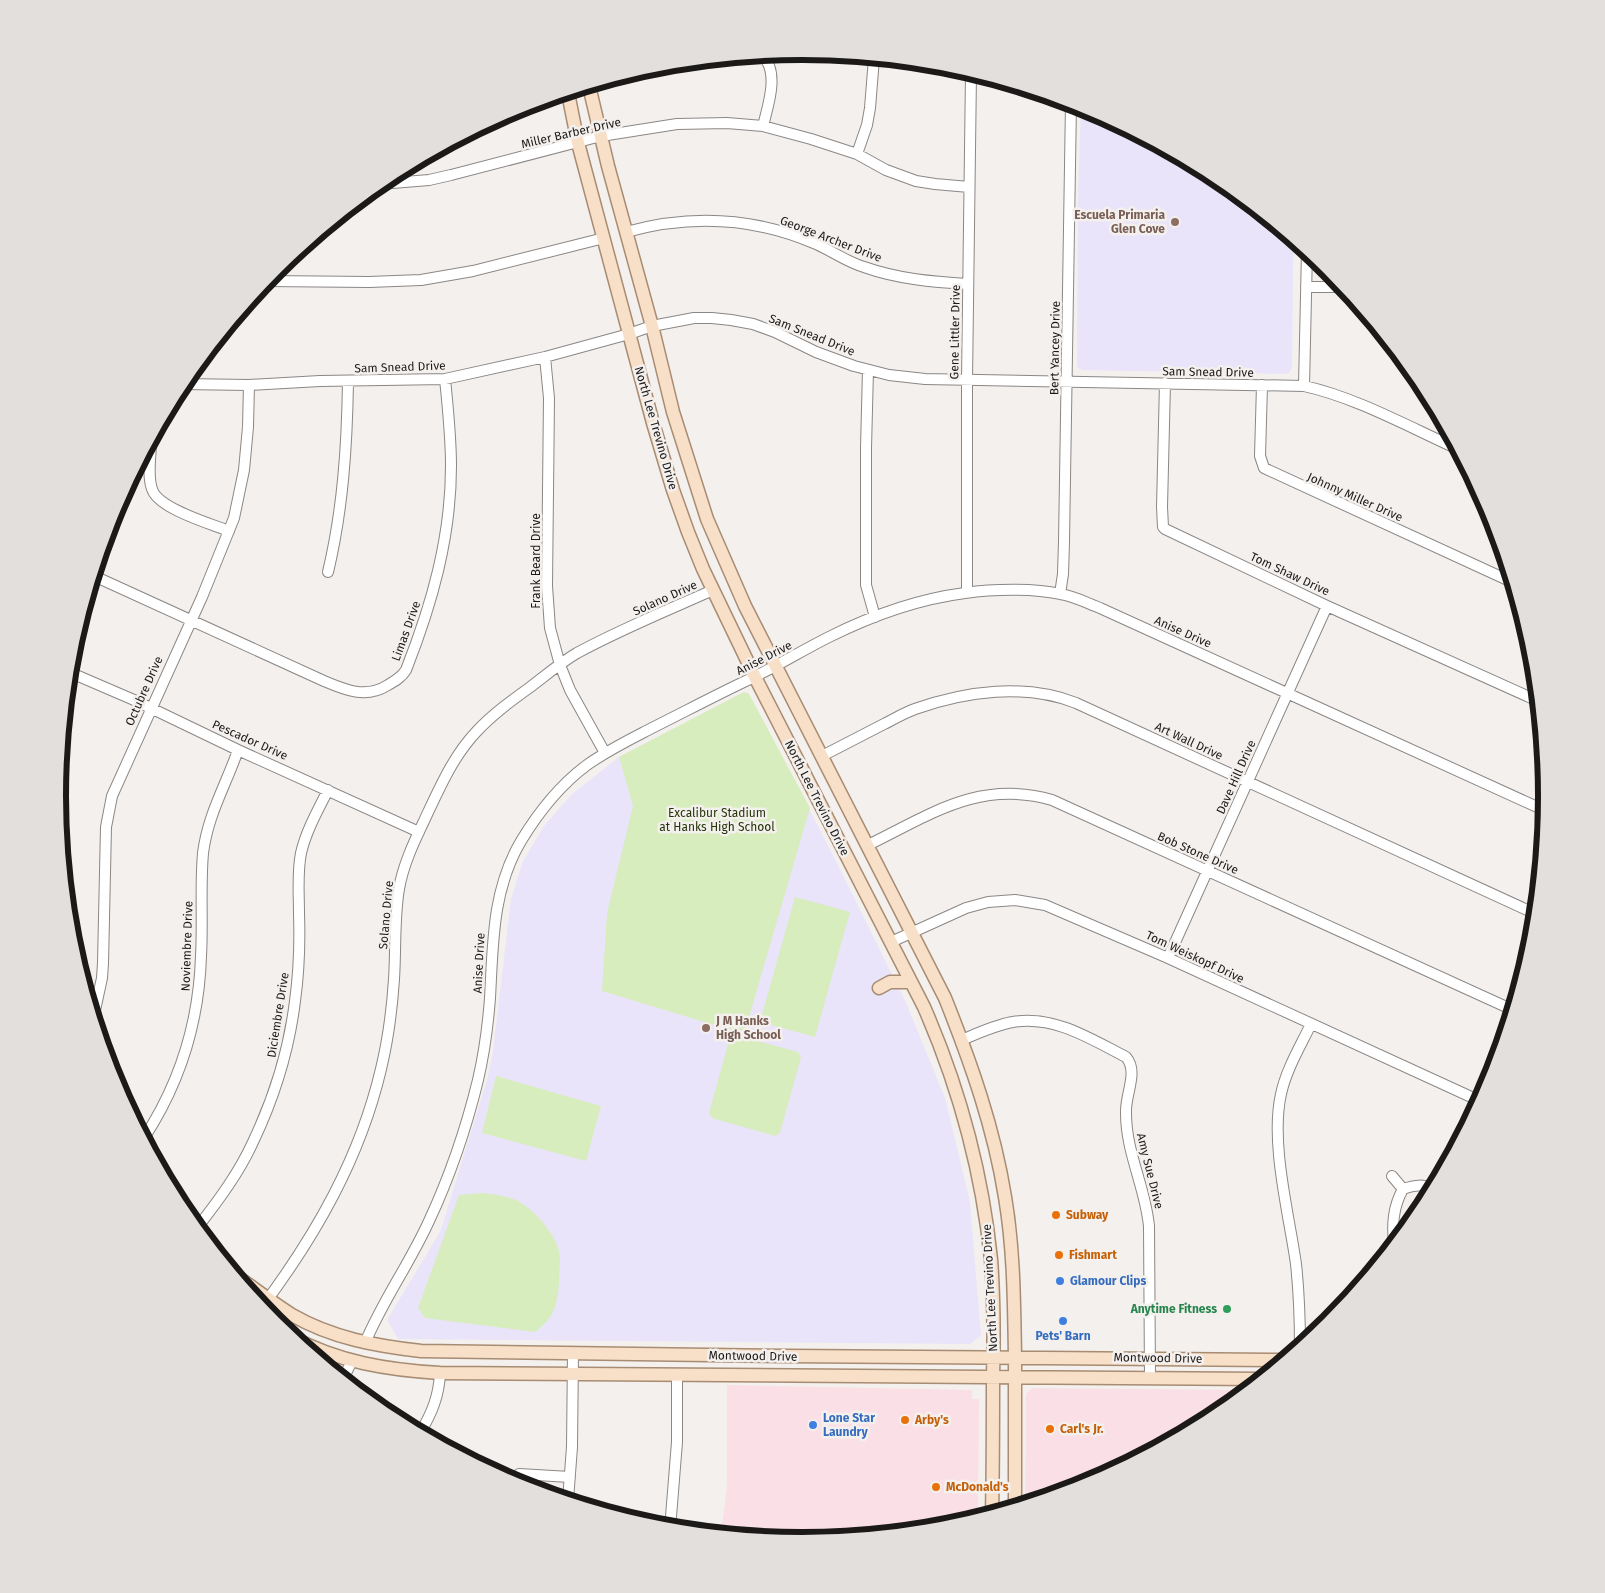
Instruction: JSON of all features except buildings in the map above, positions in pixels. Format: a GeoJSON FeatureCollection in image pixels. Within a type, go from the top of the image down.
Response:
{"type":"FeatureCollection","features":[{"type":"Feature","properties":{"kind":"main road","name":"North Lee Trevino Drive"},"geometry":{"type":"LineString","coordinates":[[590,92],[673,412],[707,519],[732,578],[941,991],[962,1040],[984,1105],[998,1158],[1010,1232],[1015,1284],[1014,1502]]}},
{"type":"Feature","properties":{"kind":"main road","name":"North Lee Trevino Drive"},"geometry":{"type":"LineString","coordinates":[[569,98],[578,143],[653,423],[682,517],[713,590],[755,677],[912,982],[936,1034],[962,1113],[981,1190],[991,1261],[994,1357],[992,1508]]}},
{"type":"Feature","properties":{"kind":"main road"},"geometry":{"type":"LineString","coordinates":[[682,517],[704,508]]}},
{"type":"Feature","properties":{"kind":"main road"},"geometry":{"type":"LineString","coordinates":[[879,988],[890,982],[912,982]]}},
{"type":"Feature","properties":{"kind":"main road"},"geometry":{"type":"LineString","coordinates":[[962,1113],[984,1105]]}},
{"type":"Feature","properties":{"kind":"main road","name":"Montwood Drive"},"geometry":{"type":"LineString","coordinates":[[271,1306],[312,1325],[365,1343],[421,1351],[1276,1360]]}},
{"type":"Feature","properties":{"kind":"main road","name":"Montwood Drive"},"geometry":{"type":"LineString","coordinates":[[313,1346],[374,1367],[440,1373],[1253,1379]]}},
{"type":"Feature","properties":{"kind":"main road"},"geometry":{"type":"LineString","coordinates":[[786,1376],[787,1356]]}},
{"type":"Feature","properties":{"kind":"street"},"geometry":{"type":"LineString","coordinates":[[763,126],[771,76],[766,61]]}},
{"type":"Feature","properties":{"kind":"street"},"geometry":{"type":"LineString","coordinates":[[856,154],[867,126],[874,64]]}},
{"type":"Feature","properties":{"kind":"street","name":"Gene Littler Drive"},"geometry":{"type":"LineString","coordinates":[[967,593],[967,380],[971,80]]}},
{"type":"Feature","properties":{"kind":"street","name":"Bert Yancey Drive"},"geometry":{"type":"LineString","coordinates":[[1060,594],[1063,566],[1071,111]]}},
{"type":"Feature","properties":{"kind":"street","name":"Miller Barber Drive"},"geometry":{"type":"LineString","coordinates":[[395,183],[429,180],[601,136],[677,124],[727,123],[763,126],[811,139],[856,154],[892,173],[916,181],[970,187]]}},
{"type":"Feature","properties":{"kind":"street","name":"George Archer Drive"},"geometry":{"type":"LineString","coordinates":[[626,232],[648,226],[686,221],[735,222],[796,236],[863,267],[896,276],[921,281],[968,284]]}},
{"type":"Feature","properties":{"kind":"street"},"geometry":{"type":"LineString","coordinates":[[277,281],[369,282],[421,280],[473,271],[604,238]]}},
{"type":"Feature","properties":{"kind":"street"},"geometry":{"type":"LineString","coordinates":[[1304,386],[1307,261]]}},
{"type":"Feature","properties":{"kind":"street"},"geometry":{"type":"LineString","coordinates":[[1306,287],[1333,287]]}},
{"type":"Feature","properties":{"kind":"street","name":"Sam Snead Drive"},"geometry":{"type":"LineString","coordinates":[[192,384],[249,385],[320,381],[445,379],[545,357],[652,326],[694,318],[731,320],[767,330],[816,352],[868,370],[889,375],[925,379],[1304,386],[1331,393],[1356,403],[1449,445]]}},
{"type":"Feature","properties":{"kind":"street","name":"Frank Beard Drive"},"geometry":{"type":"LineString","coordinates":[[545,357],[549,398],[548,610],[553,641],[560,665],[570,690],[605,753]]}},
{"type":"Feature","properties":{"kind":"street"},"geometry":{"type":"LineString","coordinates":[[868,370],[866,585],[875,617]]}},
{"type":"Feature","properties":{"kind":"street","name":"Limas Drive"},"geometry":{"type":"LineString","coordinates":[[99,578],[351,692],[367,693],[385,688],[406,670],[428,612],[446,533],[451,467],[445,379]]}},
{"type":"Feature","properties":{"kind":"street"},"geometry":{"type":"LineString","coordinates":[[328,572],[344,482],[348,382]]}},
{"type":"Feature","properties":{"kind":"street","name":"Tom Shaw Drive"},"geometry":{"type":"LineString","coordinates":[[1165,383],[1163,527],[1169,532],[1327,606],[1533,699]]}},
{"type":"Feature","properties":{"kind":"street","name":"Octubre Drive"},"geometry":{"type":"LineString","coordinates":[[96,1004],[103,964],[108,811],[112,796],[230,531],[244,470],[249,385]]}},
{"type":"Feature","properties":{"kind":"street","name":"Johnny Miller Drive"},"geometry":{"type":"LineString","coordinates":[[1262,385],[1260,456],[1264,468],[1506,579]]}},
{"type":"Feature","properties":{"kind":"street"},"geometry":{"type":"LineString","coordinates":[[151,455],[150,480],[155,496],[174,508],[230,531]]}},
{"type":"Feature","properties":{"kind":"street","name":"Solano Drive"},"geometry":{"type":"LineString","coordinates":[[267,1301],[299,1256],[329,1206],[350,1163],[370,1108],[387,1038],[394,979],[399,887],[402,874],[419,832],[448,772],[475,733],[493,714],[575,654],[605,638],[713,590]]}},
{"type":"Feature","properties":{"kind":"street","name":"Anise Drive"},"geometry":{"type":"LineString","coordinates":[[365,1343],[380,1311],[429,1221],[457,1154],[478,1077],[487,1027],[494,923],[498,900],[509,865],[520,842],[545,806],[574,776],[605,753],[633,737],[755,677],[830,636],[875,617],[931,599],[967,593],[1012,591],[1060,594],[1100,608],[1539,808]]}},
{"type":"Feature","properties":{"kind":"street","name":"Dave Hill Drive"},"geometry":{"type":"LineString","coordinates":[[1168,958],[1327,606]]}},
{"type":"Feature","properties":{"kind":"street","name":"Pescador Drive"},"geometry":{"type":"LineString","coordinates":[[76,675],[419,832]]}},
{"type":"Feature","properties":{"kind":"street","name":"Art Wall Drive"},"geometry":{"type":"LineString","coordinates":[[822,756],[913,709],[965,695],[1026,691],[1046,693],[1076,703],[1530,911]]}},
{"type":"Feature","properties":{"kind":"street","name":"Noviembre Drive"},"geometry":{"type":"LineString","coordinates":[[147,1132],[168,1094],[189,1041],[200,985],[203,852],[212,814],[238,750]]}},
{"type":"Feature","properties":{"kind":"street","name":"Diciembre Drive"},"geometry":{"type":"LineString","coordinates":[[202,1223],[221,1197],[253,1143],[284,1060],[290,1035],[298,979],[300,858],[306,837],[328,790]]}},
{"type":"Feature","properties":{"kind":"street","name":"Bob Stone Drive"},"geometry":{"type":"LineString","coordinates":[[868,845],[950,804],[984,796],[1020,793],[1052,800],[1508,1008]]}},
{"type":"Feature","properties":{"kind":"street","name":"Tom Weiskopf Drive"},"geometry":{"type":"LineString","coordinates":[[891,942],[966,908],[988,902],[1015,900],[1045,905],[1168,958],[1473,1099]]}},
{"type":"Feature","properties":{"kind":"street","name":"Amy Sue Drive"},"geometry":{"type":"LineString","coordinates":[[962,1040],[1011,1022],[1034,1021],[1070,1029],[1129,1060],[1132,1072],[1127,1095],[1126,1123],[1136,1171],[1146,1204],[1149,1226],[1150,1378]]}},
{"type":"Feature","properties":{"kind":"street"},"geometry":{"type":"LineString","coordinates":[[1300,1339],[1296,1266],[1282,1175],[1278,1128],[1279,1105],[1285,1080],[1310,1024]]}},
{"type":"Feature","properties":{"kind":"street"},"geometry":{"type":"LineString","coordinates":[[1392,1176],[1403,1189]]}},
{"type":"Feature","properties":{"kind":"street"},"geometry":{"type":"LineString","coordinates":[[1394,1236],[1393,1218],[1398,1198],[1403,1189],[1417,1184],[1427,1186]]}},
{"type":"Feature","properties":{"kind":"street"},"geometry":{"type":"LineString","coordinates":[[568,1495],[572,1447],[573,1353]]}},
{"type":"Feature","properties":{"kind":"street"},"geometry":{"type":"LineString","coordinates":[[346,1374],[352,1361]]}},
{"type":"Feature","properties":{"kind":"street"},"geometry":{"type":"LineString","coordinates":[[423,1427],[437,1399],[440,1373]]}},
{"type":"Feature","properties":{"kind":"street"},"geometry":{"type":"LineString","coordinates":[[671,1521],[676,1442],[677,1375]]}},
{"type":"Feature","properties":{"kind":"street"},"geometry":{"type":"LineString","coordinates":[[520,1474],[570,1478]]}},
{"type":"Feature","properties":{"kind":"shaded area","name":"Escuela Primaria Glen Cove"},"geometry":{"type":"Polygon","coordinates":[[[1081,115],[1128,136],[1171,159],[1212,184],[1251,212],[1294,249],[1292,368],[1289,373],[1082,370],[1078,368],[1078,202],[1081,115]]]}},
{"type":"Feature","properties":{"kind":"shaded area","name":"J M Hanks High School"},"geometry":{"type":"Polygon","coordinates":[[[744,692],[749,694],[835,859],[907,1005],[945,1098],[970,1202],[981,1336],[970,1344],[398,1339],[387,1320],[441,1230],[487,1080],[493,1051],[511,899],[523,861],[544,826],[571,795],[619,757],[744,692]]]}},
{"type":"Feature","properties":{"kind":"shaded area"},"geometry":{"type":"Polygon","coordinates":[[[727,1385],[972,1390],[972,1399],[979,1399],[978,1511],[899,1527],[851,1531],[802,1533],[722,1528],[727,1486],[727,1385]]]}},
{"type":"Feature","properties":{"kind":"shaded area"},"geometry":{"type":"Polygon","coordinates":[[[1032,1388],[1239,1390],[1171,1434],[1128,1457],[1084,1477],[1025,1498],[1026,1394],[1032,1388]]]}},
{"type":"Feature","properties":{"kind":"green space","name":"Excalibur Stadium at Hanks High School"},"geometry":{"type":"Polygon","coordinates":[[[744,692],[749,694],[810,808],[744,1034],[602,991],[607,913],[633,806],[619,757],[744,692]]]}},
{"type":"Feature","properties":{"kind":"green space"},"geometry":{"type":"Polygon","coordinates":[[[795,897],[850,912],[815,1037],[760,1022],[795,897]]]}},
{"type":"Feature","properties":{"kind":"green space"},"geometry":{"type":"Polygon","coordinates":[[[735,1035],[798,1052],[801,1057],[780,1133],[775,1136],[712,1118],[709,1113],[730,1037],[735,1035]]]}},
{"type":"Feature","properties":{"kind":"green space"},"geometry":{"type":"Polygon","coordinates":[[[496,1076],[601,1106],[586,1161],[482,1133],[496,1076]]]}},
{"type":"Feature","properties":{"kind":"green space"},"geometry":{"type":"Polygon","coordinates":[[[482,1193],[508,1197],[522,1203],[545,1226],[557,1245],[560,1263],[556,1305],[546,1322],[535,1332],[425,1318],[418,1308],[459,1195],[482,1193]]]}},
{"type":"Feature","properties":{"kind":"place","name":"Escuela Primaria Glen Cove"},"geometry":{"type":"Point","coordinates":[1175,222]}},
{"type":"Feature","properties":{"kind":"place","name":"J M Hanks High School"},"geometry":{"type":"Point","coordinates":[706,1028]}},
{"type":"Feature","properties":{"kind":"place","name":"Subway"},"geometry":{"type":"Point","coordinates":[1056,1215]}},
{"type":"Feature","properties":{"kind":"place","name":"Fishmart"},"geometry":{"type":"Point","coordinates":[1059,1255]}},
{"type":"Feature","properties":{"kind":"place","name":"Glamour Clips"},"geometry":{"type":"Point","coordinates":[1060,1281]}},
{"type":"Feature","properties":{"kind":"place","name":"Anytime Fitness"},"geometry":{"type":"Point","coordinates":[1227,1309]}},
{"type":"Feature","properties":{"kind":"place","name":"Pets' Barn"},"geometry":{"type":"Point","coordinates":[1063,1321]}},
{"type":"Feature","properties":{"kind":"place","name":"Arby's"},"geometry":{"type":"Point","coordinates":[905,1420]}},
{"type":"Feature","properties":{"kind":"place","name":"Lone Star Laundry"},"geometry":{"type":"Point","coordinates":[813,1425]}},
{"type":"Feature","properties":{"kind":"place","name":"Carl's Jr."},"geometry":{"type":"Point","coordinates":[1050,1429]}},
{"type":"Feature","properties":{"kind":"place","name":"McDonald's"},"geometry":{"type":"Point","coordinates":[936,1487]}}]}
